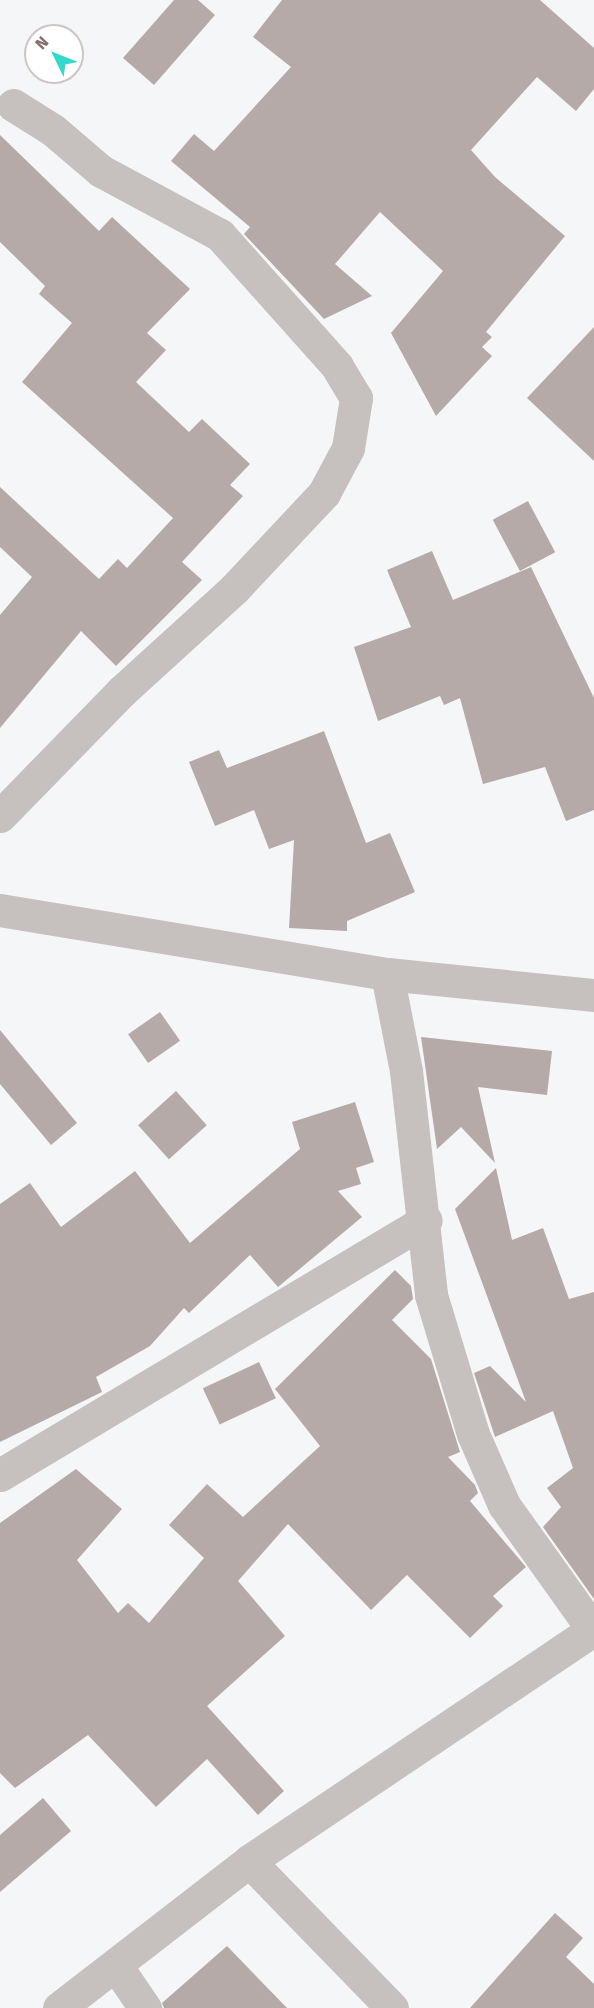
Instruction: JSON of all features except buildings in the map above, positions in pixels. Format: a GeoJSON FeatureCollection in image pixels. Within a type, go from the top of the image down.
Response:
{"type":"FeatureCollection","features":[{"type":"Feature","properties":{"kind":"street"},"geometry":{"type":"LineString","coordinates":[[0,816],[122,691],[234,589],[324,493],[348,448],[356,398],[337,366],[220,235],[101,171],[53,130],[13,105]]}},
{"type":"Feature","properties":{"kind":"street"},"geometry":{"type":"LineString","coordinates":[[0,910],[387,974],[594,995]]}},
{"type":"Feature","properties":{"kind":"street"},"geometry":{"type":"LineString","coordinates":[[59,2008],[117,1967],[249,1861],[593,1630],[504,1505],[473,1434],[430,1295],[426,1220],[406,1071],[387,974]]}},
{"type":"Feature","properties":{"kind":"street"},"geometry":{"type":"LineString","coordinates":[[0,1475],[426,1220]]}},
{"type":"Feature","properties":{"kind":"street"},"geometry":{"type":"LineString","coordinates":[[249,1861],[392,2008]]}},
{"type":"Feature","properties":{"kind":"street"},"geometry":{"type":"LineString","coordinates":[[117,1967],[145,2008]]}}]}
